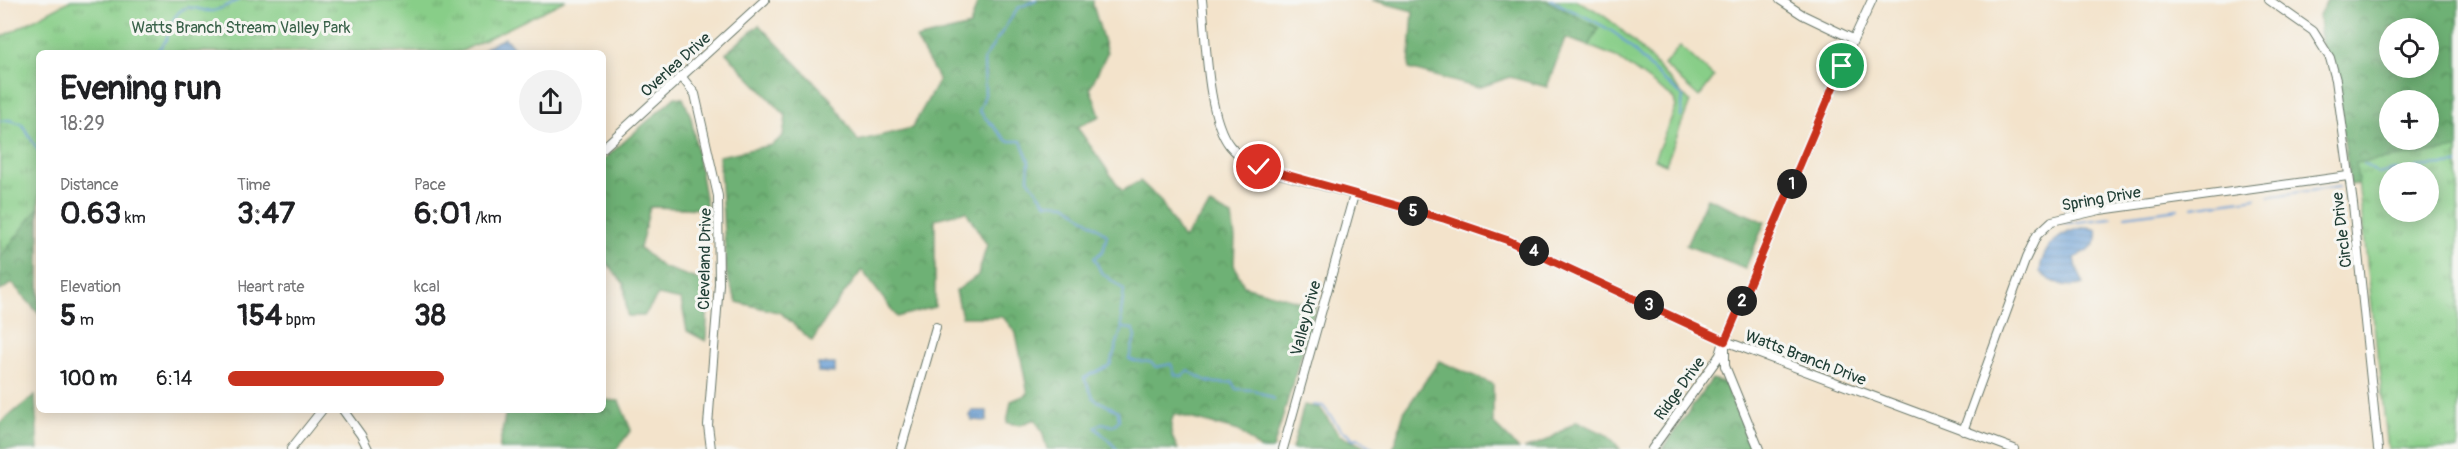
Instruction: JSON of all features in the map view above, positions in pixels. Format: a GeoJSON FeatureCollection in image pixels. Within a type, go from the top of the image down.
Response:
{"type":"FeatureCollection","features":[{"type":"Feature","properties":{"kind":"street","name":"Overlea Drive"},"geometry":{"type":"LineString","coordinates":[[606,145],[765,0]]}},
{"type":"Feature","properties":{"kind":"street","name":"Watts Branch Drive"},"geometry":{"type":"LineString","coordinates":[[1202,0],[1218,124],[1230,146],[1240,156],[1259,167],[1445,219],[1507,240],[1725,341],[2014,449]]}},
{"type":"Feature","properties":{"kind":"street"},"geometry":{"type":"LineString","coordinates":[[1780,0],[1803,15],[1853,39]]}},
{"type":"Feature","properties":{"kind":"street"},"geometry":{"type":"LineString","coordinates":[[1759,449],[1725,366],[1725,341],[1853,39],[1872,0]]}},
{"type":"Feature","properties":{"kind":"street","name":"Circle Drive"},"geometry":{"type":"LineString","coordinates":[[2269,0],[2313,32],[2330,58],[2336,80],[2378,449]]}},
{"type":"Feature","properties":{"kind":"street","name":"Cleveland Drive"},"geometry":{"type":"LineString","coordinates":[[681,76],[695,94],[718,196],[719,284],[708,425],[711,449]]}},
{"type":"Feature","properties":{"kind":"street","name":"Spring Drive"},"geometry":{"type":"LineString","coordinates":[[1963,431],[2026,258],[2037,235],[2052,221],[2100,210],[2348,176]]}},
{"type":"Feature","properties":{"kind":"street","name":"Valley Drive"},"geometry":{"type":"LineString","coordinates":[[1283,449],[1354,195]]}},
{"type":"Feature","properties":{"kind":"street"},"geometry":{"type":"LineString","coordinates":[[901,449],[936,327]]}},
{"type":"Feature","properties":{"kind":"street","name":"Ridge Drive"},"geometry":{"type":"LineString","coordinates":[[1652,449],[1720,355],[1725,341]]}},
{"type":"Feature","properties":{"kind":"street"},"geometry":{"type":"LineString","coordinates":[[291,449],[320,413]]}},
{"type":"Feature","properties":{"kind":"street"},"geometry":{"type":"LineString","coordinates":[[345,413],[362,435],[368,449]]}},
{"type":"Feature","properties":{"kind":"green space","name":"Watts Branch Stream Valley Park"},"geometry":{"type":"Polygon","coordinates":[[[71,0],[566,0],[464,50],[36,50],[36,211],[0,258],[0,38],[71,0]]]}},
{"type":"Feature","properties":{"kind":"green space"},"geometry":{"type":"Polygon","coordinates":[[[978,0],[1093,0],[1107,53],[1090,88],[1100,116],[1077,127],[1122,191],[1140,181],[1160,200],[1183,239],[1210,205],[1232,216],[1235,238],[1234,265],[1244,286],[1316,306],[1273,449],[1260,449],[1239,431],[1174,414],[1171,432],[1178,449],[1047,449],[1042,431],[1035,419],[1020,425],[1007,423],[1011,401],[1028,394],[1016,333],[1003,317],[962,317],[956,291],[978,275],[987,245],[966,211],[935,219],[935,307],[897,317],[862,270],[812,341],[781,313],[737,302],[727,277],[719,156],[772,145],[783,136],[786,116],[726,53],[759,25],[830,98],[858,141],[912,128],[939,80],[916,39],[970,26],[978,0]]]}},
{"type":"Feature","properties":{"kind":"green space"},"geometry":{"type":"Polygon","coordinates":[[[1372,0],[1545,0],[1599,28],[1589,46],[1565,38],[1547,87],[1510,77],[1478,88],[1409,69],[1413,11],[1372,0]]]}},
{"type":"Feature","properties":{"kind":"green space"},"geometry":{"type":"Polygon","coordinates":[[[1545,0],[1573,0],[1605,17],[1636,44],[1690,102],[1666,164],[1654,159],[1676,107],[1674,99],[1616,57],[1589,46],[1598,28],[1545,0]]]}},
{"type":"Feature","properties":{"kind":"green space"},"geometry":{"type":"Polygon","coordinates":[[[2327,0],[2458,0],[2458,175],[2439,174],[2439,162],[2379,162],[2379,182],[2350,185],[2336,80],[2321,42],[2319,15],[2327,0]]]}},
{"type":"Feature","properties":{"kind":"green space"},"geometry":{"type":"Polygon","coordinates":[[[0,43],[36,76],[36,311],[12,283],[0,291],[0,43]]]}},
{"type":"Feature","properties":{"kind":"green space"},"geometry":{"type":"Polygon","coordinates":[[[1680,46],[1714,77],[1699,97],[1664,65],[1680,46]]]}},
{"type":"Feature","properties":{"kind":"green space"},"geometry":{"type":"Polygon","coordinates":[[[675,97],[683,98],[691,117],[707,209],[650,207],[640,248],[662,267],[709,283],[706,341],[687,331],[681,300],[658,295],[644,316],[627,316],[624,284],[606,262],[606,157],[675,97]]]}},
{"type":"Feature","properties":{"kind":"green space"},"geometry":{"type":"Polygon","coordinates":[[[2458,149],[2458,449],[2388,449],[2356,163],[2458,149]]]}},
{"type":"Feature","properties":{"kind":"green space"},"geometry":{"type":"Polygon","coordinates":[[[1707,198],[1765,222],[1745,269],[1686,245],[1707,198]]]}},
{"type":"Feature","properties":{"kind":"green space"},"geometry":{"type":"Polygon","coordinates":[[[1439,361],[1493,384],[1493,423],[1519,449],[1393,449],[1404,412],[1439,361]]]}},
{"type":"Feature","properties":{"kind":"green space"},"geometry":{"type":"Polygon","coordinates":[[[1712,379],[1726,383],[1751,449],[1662,449],[1712,379]]]}},
{"type":"Feature","properties":{"kind":"green space"},"geometry":{"type":"Polygon","coordinates":[[[35,395],[38,449],[0,449],[0,423],[35,395]]]}},
{"type":"Feature","properties":{"kind":"green space"},"geometry":{"type":"Polygon","coordinates":[[[606,400],[619,401],[631,430],[617,449],[499,449],[505,413],[606,413],[606,400]]]}},
{"type":"Feature","properties":{"kind":"green space"},"geometry":{"type":"Polygon","coordinates":[[[1304,405],[1320,408],[1339,435],[1369,449],[1292,449],[1304,405]]]}},
{"type":"Feature","properties":{"kind":"green space"},"geometry":{"type":"Polygon","coordinates":[[[1577,421],[1609,436],[1620,449],[1524,449],[1548,440],[1577,421]]]}},
{"type":"Feature","properties":{"kind":"water"},"geometry":{"type":"Polygon","coordinates":[[[505,38],[515,50],[484,50],[505,38]]]}},
{"type":"Feature","properties":{"kind":"water"},"geometry":{"type":"Polygon","coordinates":[[[2088,227],[2097,230],[2097,240],[2092,247],[2075,258],[2084,284],[2072,286],[2060,284],[2040,272],[2045,254],[2055,240],[2062,235],[2088,227]]]}},
{"type":"Feature","properties":{"kind":"water"},"geometry":{"type":"Polygon","coordinates":[[[818,364],[835,364],[835,373],[818,372],[818,364]]]}},
{"type":"Feature","properties":{"kind":"water"},"geometry":{"type":"Polygon","coordinates":[[[972,411],[987,411],[987,421],[972,420],[969,416],[972,411]]]}},
{"type":"Feature","properties":{"kind":"waterway"},"geometry":{"type":"LineString","coordinates":[[158,50],[167,38],[175,16],[183,9],[212,11],[239,0]]}},
{"type":"Feature","properties":{"kind":"waterway"},"geometry":{"type":"LineString","coordinates":[[1036,0],[1018,8],[984,59],[985,95],[979,111],[1007,141],[1021,141],[1029,161],[1028,179],[1046,203],[1066,204],[1107,235],[1103,251],[1094,258],[1101,272],[1124,290],[1122,328],[1110,365],[1084,378],[1094,399],[1118,411],[1119,420],[1113,426],[1102,423],[1095,427],[1117,449]]}},
{"type":"Feature","properties":{"kind":"waterway"},"geometry":{"type":"LineString","coordinates":[[1551,0],[1621,38],[1683,96],[1681,117]]}},
{"type":"Feature","properties":{"kind":"waterway"},"geometry":{"type":"LineString","coordinates":[[0,121],[9,120],[22,124],[36,147]]}},
{"type":"Feature","properties":{"kind":"waterway"},"geometry":{"type":"LineString","coordinates":[[2364,164],[2379,174]]}},
{"type":"Feature","properties":{"kind":"waterway"},"geometry":{"type":"LineString","coordinates":[[2439,165],[2458,164]]}},
{"type":"Feature","properties":{"kind":"waterway"},"geometry":{"type":"LineString","coordinates":[[2270,196],[2339,187]]}},
{"type":"Feature","properties":{"kind":"waterway"},"geometry":{"type":"LineString","coordinates":[[2192,207],[2256,198]]}},
{"type":"Feature","properties":{"kind":"waterway"},"geometry":{"type":"LineString","coordinates":[[2125,216],[2178,209]]}},
{"type":"Feature","properties":{"kind":"waterway"},"geometry":{"type":"LineString","coordinates":[[2063,224],[2111,218]]}},
{"type":"Feature","properties":{"kind":"waterway"},"geometry":{"type":"LineString","coordinates":[[1123,328],[1133,329],[1135,337],[1129,359],[1150,362],[1156,367],[1171,364],[1175,375],[1182,376],[1188,370],[1208,381],[1232,382],[1236,389],[1254,390],[1274,399]]}},
{"type":"Feature","properties":{"kind":"waterway"},"geometry":{"type":"LineString","coordinates":[[1313,405],[1323,406],[1342,431],[1374,449]]}},
{"type":"Feature","properties":{"kind":"route"},"geometry":{"type":"LineString","coordinates":[[1259,167],[1487,232],[1544,256],[1725,341],[1842,66]]}}]}
